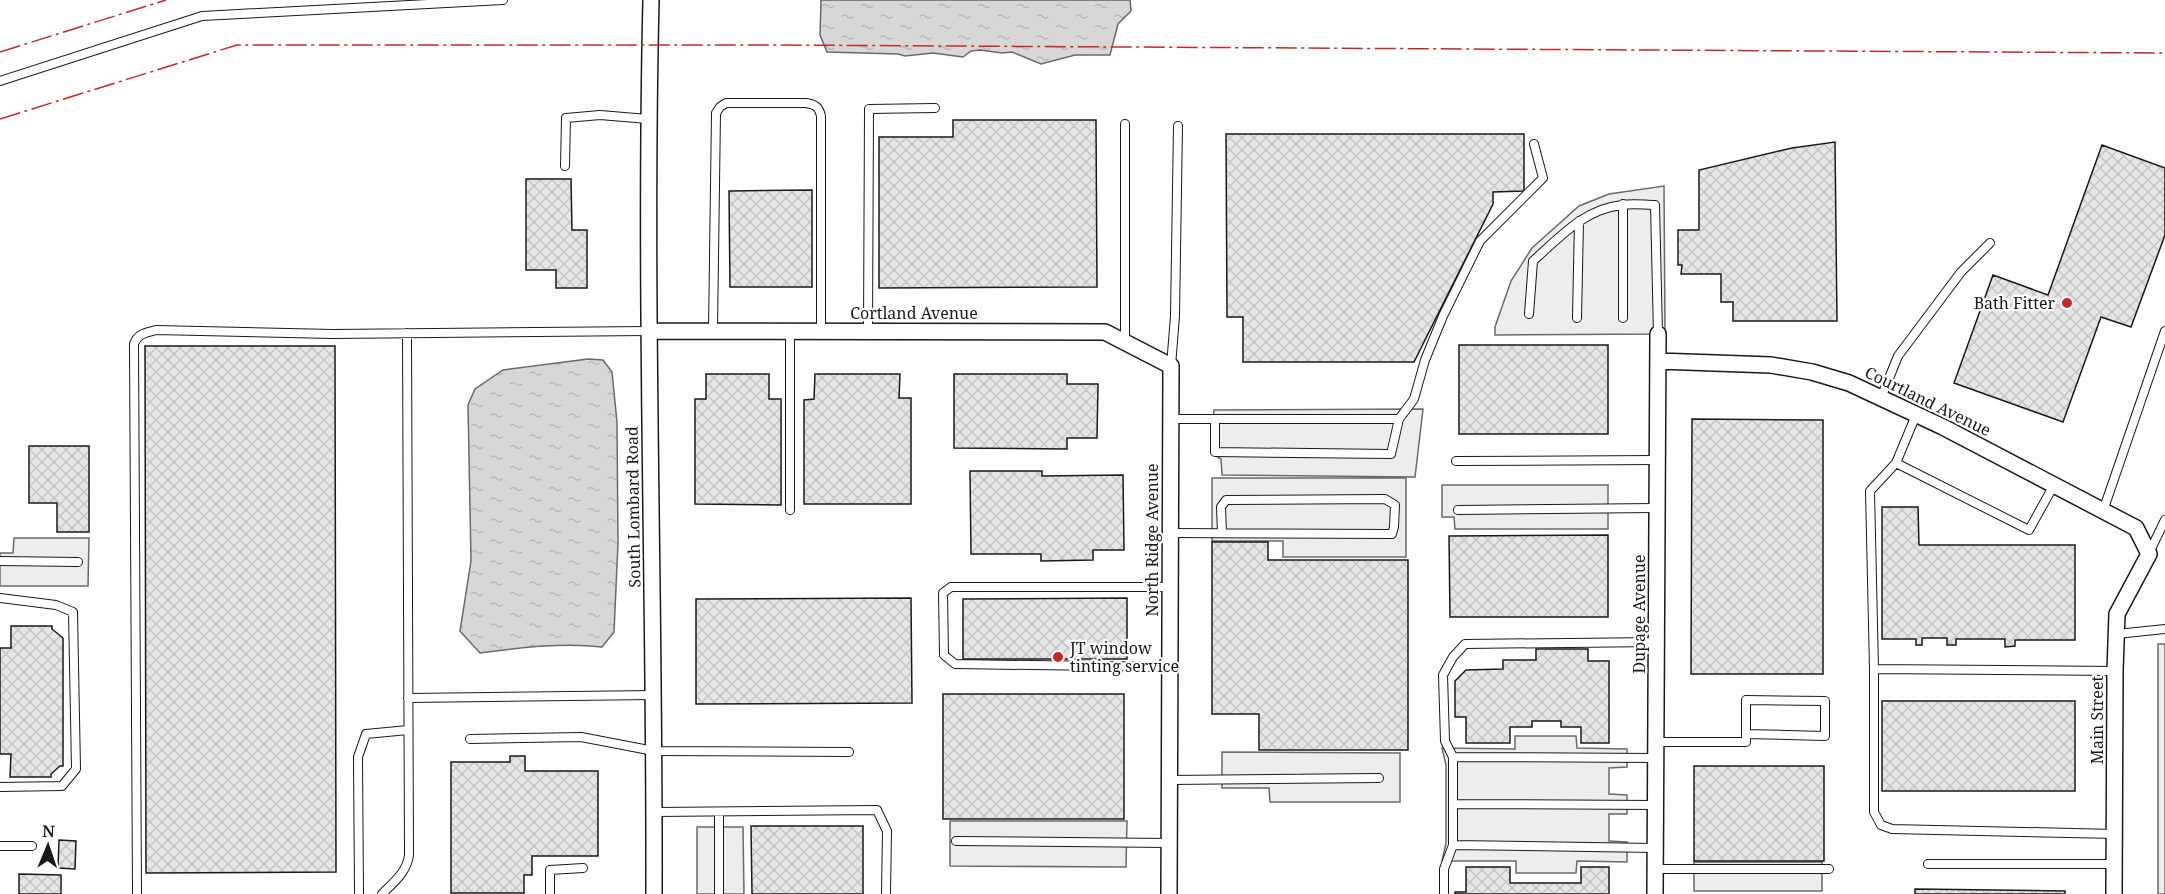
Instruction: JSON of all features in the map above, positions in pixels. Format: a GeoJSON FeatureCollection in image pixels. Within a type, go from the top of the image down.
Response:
{"type":"FeatureCollection","features":[{"type":"Feature","properties":{"kind":"street","name":"South Lombard Road"},"geometry":{"type":"LineString","coordinates":[[651,0],[648,119],[648,331],[654,695],[654,894]]}},
{"type":"Feature","properties":{"kind":"street","name":"Cortland Avenue"},"geometry":{"type":"LineString","coordinates":[[648,331],[1105,332],[1171,366]]}},
{"type":"Feature","properties":{"kind":"street","name":"Dupage Avenue"},"geometry":{"type":"LineString","coordinates":[[1655,894],[1658,334]]}},
{"type":"Feature","properties":{"kind":"street","name":"Courtland Avenue"},"geometry":{"type":"LineString","coordinates":[[1658,361],[1771,365],[1812,372],[1849,382],[2136,528],[2149,554]]}},
{"type":"Feature","properties":{"kind":"street","name":"North Ridge Avenue"},"geometry":{"type":"LineString","coordinates":[[1169,894],[1171,366]]}},
{"type":"Feature","properties":{"kind":"street","name":"Main Street"},"geometry":{"type":"LineString","coordinates":[[2114,894],[2117,614],[2149,554]]}},
{"type":"Feature","properties":{"kind":"lane"},"geometry":{"type":"LineString","coordinates":[[0,81],[202,16],[502,0]]}},
{"type":"Feature","properties":{"kind":"lane"},"geometry":{"type":"LineString","coordinates":[[713,330],[716,113],[726,103],[806,103],[816,106],[821,116],[821,331]]}},
{"type":"Feature","properties":{"kind":"lane"},"geometry":{"type":"LineString","coordinates":[[868,331],[869,109],[936,108]]}},
{"type":"Feature","properties":{"kind":"lane"},"geometry":{"type":"LineString","coordinates":[[565,166],[566,118],[600,115],[648,119]]}},
{"type":"Feature","properties":{"kind":"lane"},"geometry":{"type":"LineString","coordinates":[[1125,124],[1125,342]]}},
{"type":"Feature","properties":{"kind":"lane"},"geometry":{"type":"LineString","coordinates":[[1171,366],[1175,316],[1178,126]]}},
{"type":"Feature","properties":{"kind":"lane"},"geometry":{"type":"LineString","coordinates":[[1215,418],[1215,452],[1391,454],[1399,419],[1414,399],[1425,360],[1443,316],[1480,241],[1543,178],[1534,144]]}},
{"type":"Feature","properties":{"kind":"lane"},"geometry":{"type":"LineString","coordinates":[[1623,204],[1623,318]]}},
{"type":"Feature","properties":{"kind":"lane"},"geometry":{"type":"LineString","coordinates":[[1529,314],[1533,261],[1579,221],[1597,210],[1623,204],[1655,205],[1658,334]]}},
{"type":"Feature","properties":{"kind":"lane"},"geometry":{"type":"LineString","coordinates":[[1577,318],[1579,221]]}},
{"type":"Feature","properties":{"kind":"lane"},"geometry":{"type":"LineString","coordinates":[[1881,398],[1898,356],[1961,272],[1990,243]]}},
{"type":"Feature","properties":{"kind":"lane"},"geometry":{"type":"LineString","coordinates":[[137,894],[134,355],[136,338],[156,330],[333,334],[648,331]]}},
{"type":"Feature","properties":{"kind":"lane"},"geometry":{"type":"LineString","coordinates":[[790,331],[790,510]]}},
{"type":"Feature","properties":{"kind":"lane"},"geometry":{"type":"LineString","coordinates":[[2103,511],[2165,332]]}},
{"type":"Feature","properties":{"kind":"lane"},"geometry":{"type":"LineString","coordinates":[[382,894],[408,864],[407,333]]}},
{"type":"Feature","properties":{"kind":"lane"},"geometry":{"type":"LineString","coordinates":[[1916,415],[1896,463],[1870,491],[1874,812],[1881,825],[1892,828],[2116,834]]}},
{"type":"Feature","properties":{"kind":"lane"},"geometry":{"type":"LineString","coordinates":[[1170,419],[1399,419]]}},
{"type":"Feature","properties":{"kind":"lane"},"geometry":{"type":"LineString","coordinates":[[1456,461],[1658,460]]}},
{"type":"Feature","properties":{"kind":"lane"},"geometry":{"type":"LineString","coordinates":[[1896,463],[2029,530],[2054,485]]}},
{"type":"Feature","properties":{"kind":"lane"},"geometry":{"type":"LineString","coordinates":[[1169,533],[1392,534],[1395,505],[1384,499],[1226,500],[1221,507],[1221,532]]}},
{"type":"Feature","properties":{"kind":"lane"},"geometry":{"type":"LineString","coordinates":[[1458,510],[1657,508]]}},
{"type":"Feature","properties":{"kind":"lane"},"geometry":{"type":"LineString","coordinates":[[2149,554],[2165,520]]}},
{"type":"Feature","properties":{"kind":"lane"},"geometry":{"type":"LineString","coordinates":[[0,561],[78,562]]}},
{"type":"Feature","properties":{"kind":"lane"},"geometry":{"type":"LineString","coordinates":[[1170,587],[951,587],[943,593],[944,655],[955,664],[1170,667]]}},
{"type":"Feature","properties":{"kind":"lane"},"geometry":{"type":"LineString","coordinates":[[0,598],[56,604],[74,612],[76,769],[62,786],[0,787]]}},
{"type":"Feature","properties":{"kind":"lane"},"geometry":{"type":"LineString","coordinates":[[2117,634],[2165,629]]}},
{"type":"Feature","properties":{"kind":"lane"},"geometry":{"type":"LineString","coordinates":[[1444,894],[1444,868],[1452,845],[1453,757],[1444,741],[1443,675],[1453,657],[1465,644],[1657,642]]}},
{"type":"Feature","properties":{"kind":"lane"},"geometry":{"type":"LineString","coordinates":[[1874,669],[2115,671]]}},
{"type":"Feature","properties":{"kind":"lane"},"geometry":{"type":"LineString","coordinates":[[408,698],[654,695]]}},
{"type":"Feature","properties":{"kind":"lane"},"geometry":{"type":"LineString","coordinates":[[1656,742],[1746,742],[1746,734],[1746,700],[1826,701],[1825,736],[1746,734]]}},
{"type":"Feature","properties":{"kind":"lane"},"geometry":{"type":"LineString","coordinates":[[359,894],[358,757],[366,734],[408,730]]}},
{"type":"Feature","properties":{"kind":"lane"},"geometry":{"type":"LineString","coordinates":[[470,739],[581,737],[654,751],[849,752]]}},
{"type":"Feature","properties":{"kind":"lane"},"geometry":{"type":"LineString","coordinates":[[1453,757],[1656,758]]}},
{"type":"Feature","properties":{"kind":"lane"},"geometry":{"type":"LineString","coordinates":[[1169,780],[1379,778]]}},
{"type":"Feature","properties":{"kind":"lane"},"geometry":{"type":"LineString","coordinates":[[1453,804],[1655,805]]}},
{"type":"Feature","properties":{"kind":"lane"},"geometry":{"type":"LineString","coordinates":[[654,812],[877,810],[887,831],[886,894]]}},
{"type":"Feature","properties":{"kind":"lane"},"geometry":{"type":"LineString","coordinates":[[718,812],[719,894]]}},
{"type":"Feature","properties":{"kind":"lane"},"geometry":{"type":"LineString","coordinates":[[956,841],[1169,843]]}},
{"type":"Feature","properties":{"kind":"lane"},"geometry":{"type":"LineString","coordinates":[[1452,845],[1655,848]]}},
{"type":"Feature","properties":{"kind":"lane"},"geometry":{"type":"LineString","coordinates":[[0,846],[32,846]]}},
{"type":"Feature","properties":{"kind":"lane"},"geometry":{"type":"LineString","coordinates":[[1928,864],[2115,864]]}},
{"type":"Feature","properties":{"kind":"lane"},"geometry":{"type":"LineString","coordinates":[[550,894],[550,870],[584,868]]}},
{"type":"Feature","properties":{"kind":"lane"},"geometry":{"type":"LineString","coordinates":[[1655,869],[1829,869]]}},
{"type":"Feature","properties":{"kind":"shaded area"},"geometry":{"type":"Polygon","coordinates":[[[1664,186],[1665,334],[1495,335],[1495,327],[1511,281],[1532,248],[1579,206],[1609,194],[1664,186]]]}},
{"type":"Feature","properties":{"kind":"shaded area"},"geometry":{"type":"Polygon","coordinates":[[[1423,409],[1415,477],[1222,475],[1221,459],[1211,453],[1214,410],[1423,409]]]}},
{"type":"Feature","properties":{"kind":"shaded area"},"geometry":{"type":"Polygon","coordinates":[[[1212,478],[1406,478],[1406,557],[1283,557],[1283,541],[1212,541],[1212,478]]]}},
{"type":"Feature","properties":{"kind":"shaded area"},"geometry":{"type":"Polygon","coordinates":[[[1442,485],[1608,485],[1608,529],[1455,529],[1454,517],[1442,517],[1442,485]]]}},
{"type":"Feature","properties":{"kind":"shaded area"},"geometry":{"type":"Polygon","coordinates":[[[14,538],[89,538],[88,586],[0,586],[0,553],[13,553],[14,538]]]}},
{"type":"Feature","properties":{"kind":"shaded area"},"geometry":{"type":"Polygon","coordinates":[[[2158,644],[2165,644],[2165,894],[2158,894],[2158,644]]]}},
{"type":"Feature","properties":{"kind":"shaded area"},"geometry":{"type":"Polygon","coordinates":[[[1515,736],[1576,736],[1577,748],[1627,749],[1627,767],[1609,768],[1609,794],[1627,795],[1627,814],[1609,814],[1609,841],[1627,842],[1627,862],[1577,861],[1576,873],[1516,873],[1516,861],[1442,861],[1446,843],[1446,765],[1442,748],[1515,749],[1515,736]]]}},
{"type":"Feature","properties":{"kind":"shaded area"},"geometry":{"type":"Polygon","coordinates":[[[1222,752],[1400,753],[1400,802],[1270,802],[1269,788],[1222,788],[1222,752]]]}},
{"type":"Feature","properties":{"kind":"shaded area"},"geometry":{"type":"Polygon","coordinates":[[[950,821],[1127,821],[1126,867],[950,866],[950,821]]]}},
{"type":"Feature","properties":{"kind":"shaded area"},"geometry":{"type":"Polygon","coordinates":[[[697,827],[743,827],[744,894],[697,894],[697,827]]]}},
{"type":"Feature","properties":{"kind":"shaded area"},"geometry":{"type":"Polygon","coordinates":[[[1694,862],[1822,862],[1822,891],[1694,891],[1694,862]]]}},
{"type":"Feature","properties":{"kind":"water"},"geometry":{"type":"Polygon","coordinates":[[[821,0],[1130,0],[1131,11],[1118,24],[1110,55],[1075,55],[1041,64],[1012,52],[980,50],[971,51],[963,57],[933,53],[905,56],[827,52],[820,35],[821,0]]]}},
{"type":"Feature","properties":{"kind":"water"},"geometry":{"type":"Polygon","coordinates":[[[588,359],[603,360],[612,372],[617,422],[618,543],[614,632],[602,647],[556,645],[480,653],[460,631],[471,561],[468,405],[475,389],[503,370],[588,359]]]}},
{"type":"Feature","properties":{"kind":"building"},"geometry":{"type":"Polygon","coordinates":[[[953,120],[1096,120],[1097,287],[879,288],[879,137],[953,137],[953,120]]]}},
{"type":"Feature","properties":{"kind":"building"},"geometry":{"type":"Polygon","coordinates":[[[1226,134],[1524,134],[1524,191],[1493,192],[1493,204],[1414,362],[1243,362],[1243,317],[1227,317],[1226,134]]]}},
{"type":"Feature","properties":{"kind":"building"},"geometry":{"type":"Polygon","coordinates":[[[1835,142],[1837,321],[1733,321],[1733,302],[1721,302],[1721,274],[1681,274],[1682,265],[1678,265],[1678,230],[1699,230],[1699,170],[1792,148],[1835,142]]]}},
{"type":"Feature","properties":{"kind":"building"},"geometry":{"type":"Polygon","coordinates":[[[2102,145],[2165,168],[2165,235],[2131,327],[2101,317],[2063,422],[1954,383],[1993,275],[2048,295],[2102,145]]]}},
{"type":"Feature","properties":{"kind":"building"},"geometry":{"type":"Polygon","coordinates":[[[526,179],[571,179],[572,230],[587,230],[587,288],[556,288],[556,270],[526,270],[526,179]]]}},
{"type":"Feature","properties":{"kind":"building"},"geometry":{"type":"Polygon","coordinates":[[[812,190],[812,287],[730,287],[729,191],[812,190]]]}},
{"type":"Feature","properties":{"kind":"building"},"geometry":{"type":"Polygon","coordinates":[[[1459,345],[1608,345],[1608,434],[1459,434],[1459,345]]]}},
{"type":"Feature","properties":{"kind":"building"},"geometry":{"type":"Polygon","coordinates":[[[145,346],[335,346],[336,872],[146,873],[145,346]]]}},
{"type":"Feature","properties":{"kind":"building"},"geometry":{"type":"Polygon","coordinates":[[[706,374],[769,374],[769,399],[781,399],[781,505],[695,504],[695,399],[706,399],[706,374]]]}},
{"type":"Feature","properties":{"kind":"building"},"geometry":{"type":"Polygon","coordinates":[[[815,374],[900,374],[899,398],[911,398],[911,504],[804,504],[804,400],[814,399],[815,374]]]}},
{"type":"Feature","properties":{"kind":"building"},"geometry":{"type":"Polygon","coordinates":[[[954,374],[1067,374],[1067,384],[1098,384],[1097,438],[1067,438],[1067,449],[954,448],[954,374]]]}},
{"type":"Feature","properties":{"kind":"building"},"geometry":{"type":"Polygon","coordinates":[[[1692,419],[1823,420],[1823,674],[1691,674],[1692,419]]]}},
{"type":"Feature","properties":{"kind":"building"},"geometry":{"type":"Polygon","coordinates":[[[29,446],[89,446],[89,532],[57,532],[57,503],[29,503],[29,446]]]}},
{"type":"Feature","properties":{"kind":"building"},"geometry":{"type":"Polygon","coordinates":[[[970,471],[1042,471],[1042,476],[1123,475],[1124,550],[1093,550],[1093,560],[1041,561],[1041,554],[971,554],[970,471]]]}},
{"type":"Feature","properties":{"kind":"building"},"geometry":{"type":"Polygon","coordinates":[[[1882,507],[1918,507],[1919,545],[2075,545],[2075,640],[2015,640],[2015,646],[2005,647],[2005,639],[1956,639],[1956,645],[1947,645],[1947,638],[1922,638],[1922,645],[1916,645],[1916,639],[1882,639],[1882,507]]]}},
{"type":"Feature","properties":{"kind":"building"},"geometry":{"type":"Polygon","coordinates":[[[1608,535],[1608,617],[1450,617],[1449,536],[1608,535]]]}},
{"type":"Feature","properties":{"kind":"building"},"geometry":{"type":"Polygon","coordinates":[[[1212,542],[1268,542],[1268,560],[1408,560],[1408,750],[1259,750],[1259,714],[1212,714],[1212,542]]]}},
{"type":"Feature","properties":{"kind":"building"},"geometry":{"type":"Polygon","coordinates":[[[911,598],[912,703],[696,704],[696,599],[911,598]]]}},
{"type":"Feature","properties":{"kind":"building"},"geometry":{"type":"Polygon","coordinates":[[[1127,598],[1127,659],[963,659],[963,599],[1127,598]]]}},
{"type":"Feature","properties":{"kind":"building"},"geometry":{"type":"Polygon","coordinates":[[[11,626],[52,626],[52,629],[63,638],[63,766],[51,774],[51,777],[10,777],[11,754],[0,754],[0,648],[11,648],[11,626]]]}},
{"type":"Feature","properties":{"kind":"building"},"geometry":{"type":"Polygon","coordinates":[[[1536,649],[1588,649],[1588,661],[1609,661],[1609,743],[1581,743],[1581,727],[1561,727],[1561,721],[1532,721],[1532,727],[1510,727],[1510,743],[1466,743],[1466,717],[1455,717],[1455,681],[1466,670],[1503,669],[1503,660],[1536,660],[1536,649]]]}},
{"type":"Feature","properties":{"kind":"building"},"geometry":{"type":"Polygon","coordinates":[[[943,694],[1124,694],[1124,819],[943,819],[943,694]]]}},
{"type":"Feature","properties":{"kind":"building"},"geometry":{"type":"Polygon","coordinates":[[[1882,701],[2075,701],[2075,791],[1882,791],[1882,701]]]}},
{"type":"Feature","properties":{"kind":"building"},"geometry":{"type":"Polygon","coordinates":[[[510,756],[525,756],[525,771],[598,771],[598,856],[532,856],[532,875],[524,875],[524,893],[451,893],[451,762],[510,762],[510,756]]]}},
{"type":"Feature","properties":{"kind":"building"},"geometry":{"type":"Polygon","coordinates":[[[1694,766],[1824,766],[1824,861],[1694,861],[1694,766]]]}},
{"type":"Feature","properties":{"kind":"building"},"geometry":{"type":"Polygon","coordinates":[[[751,826],[863,826],[863,894],[752,894],[751,826]]]}},
{"type":"Feature","properties":{"kind":"building"},"geometry":{"type":"Polygon","coordinates":[[[59,840],[76,841],[75,869],[58,868],[59,840]]]}},
{"type":"Feature","properties":{"kind":"building"},"geometry":{"type":"Polygon","coordinates":[[[1466,867],[1510,867],[1510,883],[1581,883],[1581,867],[1609,867],[1609,894],[1455,894],[1455,892],[1466,892],[1466,867]]]}},
{"type":"Feature","properties":{"kind":"building"},"geometry":{"type":"Polygon","coordinates":[[[19,874],[61,875],[61,894],[19,894],[19,874]]]}},
{"type":"Feature","properties":{"kind":"building"},"geometry":{"type":"Polygon","coordinates":[[[1915,889],[2065,891],[2065,894],[1915,894],[1915,889]]]}},
{"type":"Feature","properties":{"kind":"power"},"geometry":{"type":"LineString","coordinates":[[0,52],[166,0]]}},
{"type":"Feature","properties":{"kind":"power"},"geometry":{"type":"LineString","coordinates":[[0,119],[237,45],[777,45],[2165,53]]}},
{"type":"Feature","properties":{"kind":"place","name":"Bath Fitter"},"geometry":{"type":"Point","coordinates":[2067,303]}},
{"type":"Feature","properties":{"kind":"place","name":"JT window tinting service"},"geometry":{"type":"Point","coordinates":[1058,657]}}]}
